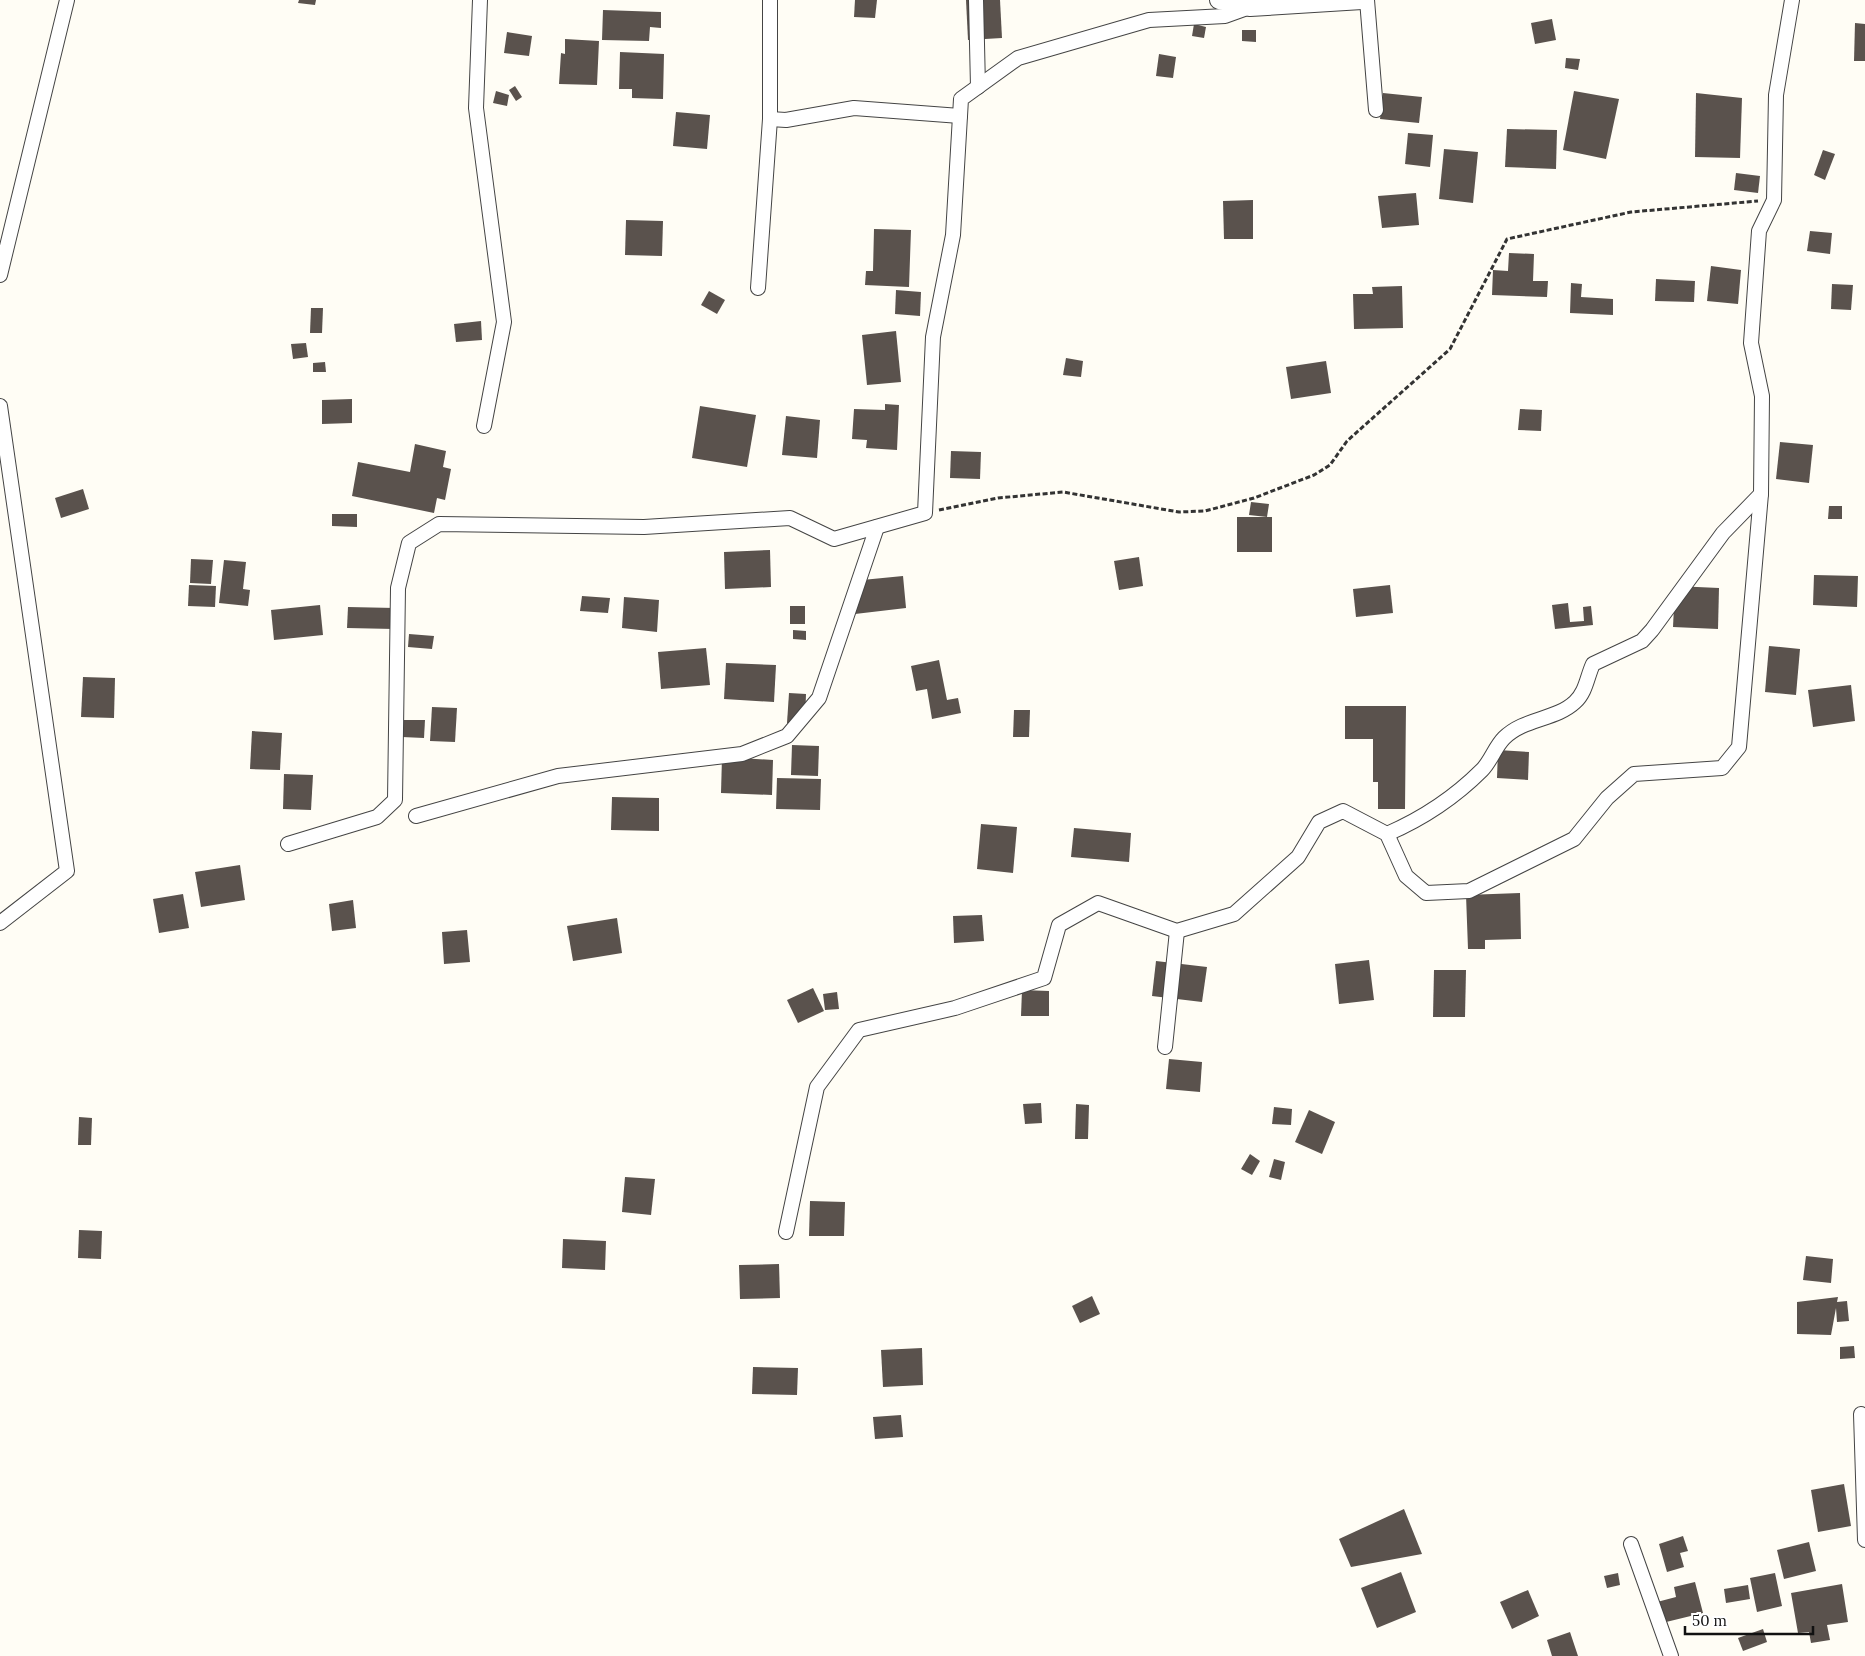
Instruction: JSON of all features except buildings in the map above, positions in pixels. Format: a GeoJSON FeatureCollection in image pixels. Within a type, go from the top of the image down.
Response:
{"type":"FeatureCollection","features":[{"type":"Feature","properties":{"kind":"street"},"geometry":{"type":"LineString","coordinates":[[0,275],[67,0]]}},
{"type":"Feature","properties":{"kind":"street"},"geometry":{"type":"LineString","coordinates":[[480,0],[476,108],[504,322],[484,426]]}},
{"type":"Feature","properties":{"kind":"street"},"geometry":{"type":"LineString","coordinates":[[758,288],[770,119],[770,0]]}},
{"type":"Feature","properties":{"kind":"street"},"geometry":{"type":"LineString","coordinates":[[976,0],[978,87]]}},
{"type":"Feature","properties":{"kind":"street"},"geometry":{"type":"LineString","coordinates":[[1219,0],[1250,7]]}},
{"type":"Feature","properties":{"kind":"street"},"geometry":{"type":"LineString","coordinates":[[288,844],[377,816],[395,800],[398,588],[409,543],[438,524],[644,527],[790,518],[834,539],[925,513],[934,337],[953,235],[961,99],[1018,58],[1149,20],[1224,16],[1250,7],[1362,0]]}},
{"type":"Feature","properties":{"kind":"street"},"geometry":{"type":"LineString","coordinates":[[1367,0],[1376,110]]}},
{"type":"Feature","properties":{"kind":"street"},"geometry":{"type":"LineString","coordinates":[[786,1232],[817,1087],[859,1030],[955,1008],[1044,978],[1058,925],[1098,903],[1177,932],[1234,914],[1298,857],[1319,822],[1343,811],[1387,834],[1406,876],[1426,893],[1469,891],[1574,839],[1607,798],[1634,774],[1722,768],[1739,747],[1761,494],[1762,396],[1751,344],[1759,230],[1774,200],[1776,95],[1792,0]]}},
{"type":"Feature","properties":{"kind":"street"},"geometry":{"type":"LineString","coordinates":[[770,119],[786,120],[854,108],[960,116]]}},
{"type":"Feature","properties":{"kind":"street"},"geometry":{"type":"LineString","coordinates":[[0,406],[67,870],[0,923]]}},
{"type":"Feature","properties":{"kind":"street"},"geometry":{"type":"LineString","coordinates":[[1387,834],[1419,820],[1447,800],[1483,769],[1504,739],[1520,726],[1564,709],[1576,702],[1586,686],[1593,664],[1642,641],[1723,533],[1761,494]]}},
{"type":"Feature","properties":{"kind":"street"},"geometry":{"type":"LineString","coordinates":[[416,816],[558,776],[742,754],[786,736],[819,698],[877,527]]}},
{"type":"Feature","properties":{"kind":"street"},"geometry":{"type":"LineString","coordinates":[[1165,1047],[1177,932]]}},
{"type":"Feature","properties":{"kind":"street"},"geometry":{"type":"LineString","coordinates":[[1861,1414],[1865,1540]]}},
{"type":"Feature","properties":{"kind":"street"},"geometry":{"type":"LineString","coordinates":[[1631,1544],[1672,1656]]}},
{"type":"Feature","properties":{"kind":"path"},"geometry":{"type":"LineString","coordinates":[[925,513],[998,498],[1063,492],[1179,512],[1205,511],[1223,508],[1289,485],[1330,465],[1347,441],[1450,349],[1507,239],[1631,212],[1774,200]]}}]}
